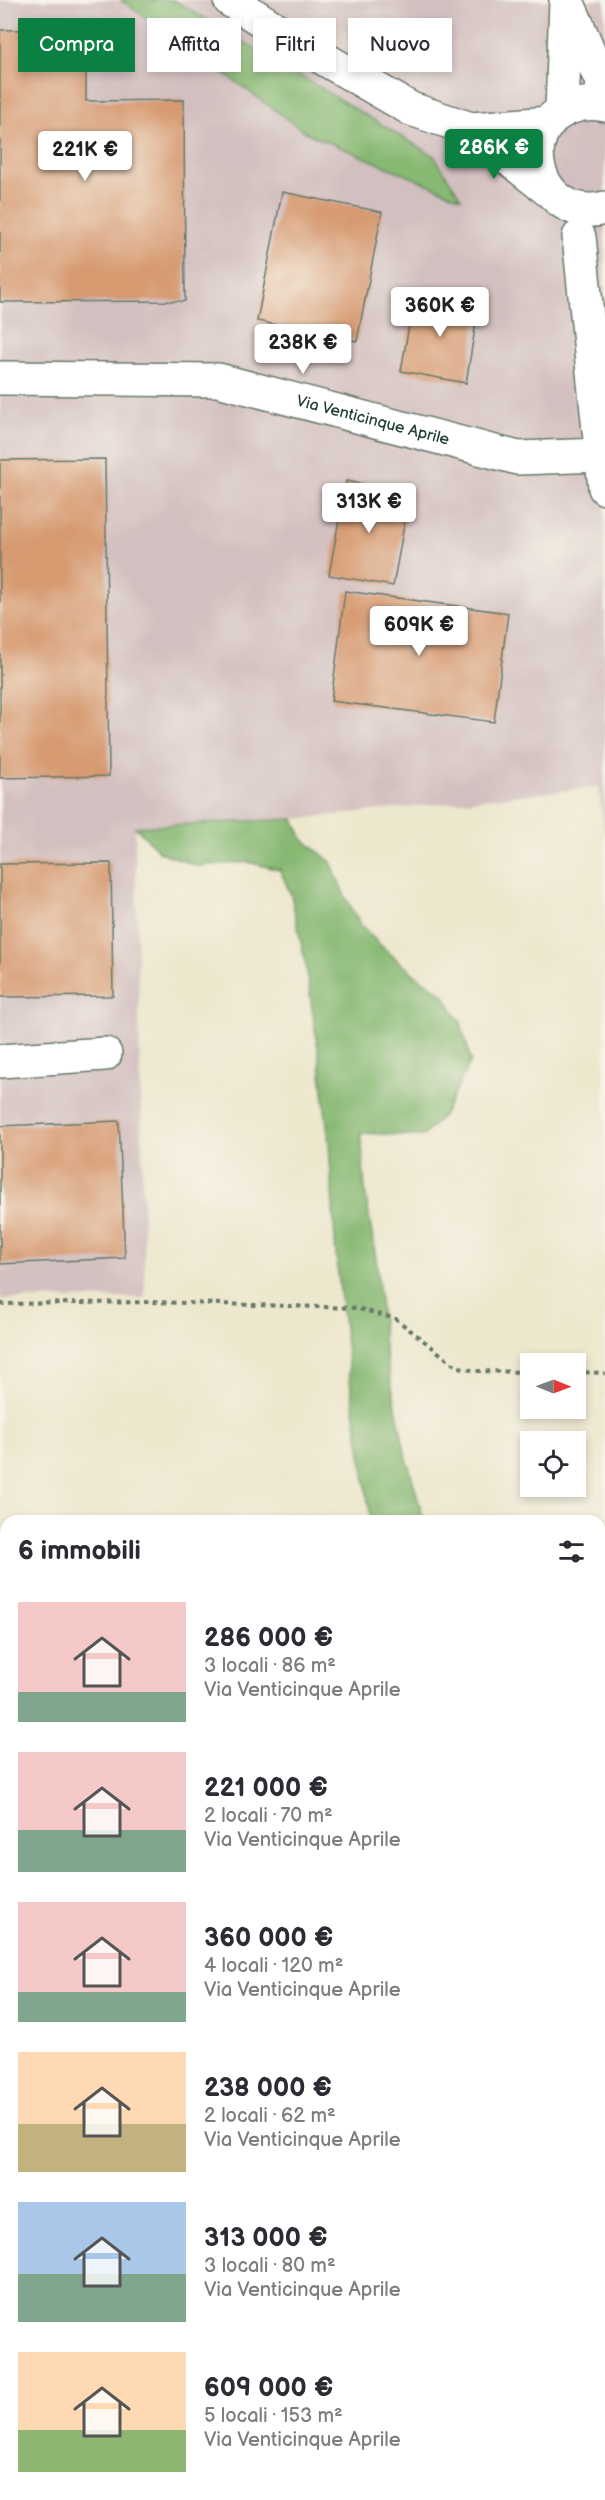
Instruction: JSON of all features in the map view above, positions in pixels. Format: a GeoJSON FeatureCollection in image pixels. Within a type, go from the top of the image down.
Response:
{"type":"FeatureCollection","features":[{"type":"Feature","properties":{"kind":"street"},"geometry":{"type":"LineString","coordinates":[[231,0],[302,46],[411,110],[471,129],[555,196],[593,219],[605,489]]}},
{"type":"Feature","properties":{"kind":"street"},"geometry":{"type":"LineString","coordinates":[[555,196],[539,174],[537,156],[540,138],[556,117],[566,0]]}},
{"type":"Feature","properties":{"kind":"street"},"geometry":{"type":"LineString","coordinates":[[566,0],[605,89]]}},
{"type":"Feature","properties":{"kind":"street"},"geometry":{"type":"LineString","coordinates":[[471,129],[556,117],[579,104],[605,105]]}},
{"type":"Feature","properties":{"kind":"street","name":"Via Venticinque Aprile"},"geometry":{"type":"LineString","coordinates":[[0,378],[218,380],[518,458],[602,454]]}},
{"type":"Feature","properties":{"kind":"street"},"geometry":{"type":"LineString","coordinates":[[0,1061],[105,1054]]}},
{"type":"Feature","properties":{"kind":"path"},"geometry":{"type":"LineString","coordinates":[[0,1304],[153,1302],[356,1308],[396,1318],[456,1366],[475,1371],[520,1372]]}},
{"type":"Feature","properties":{"kind":"path"},"geometry":{"type":"LineString","coordinates":[[586,1372],[605,1373]]}},
{"type":"Feature","properties":{"kind":"shaded area"},"geometry":{"type":"Polygon","coordinates":[[[0,0],[121,0],[147,19],[147,72],[222,72],[307,133],[460,198],[434,156],[294,72],[336,72],[336,18],[253,18],[253,47],[241,40],[241,18],[204,18],[174,0],[605,0],[605,835],[598,787],[305,818],[135,827],[145,1298],[0,1299],[0,0]]]}},
{"type":"Feature","properties":{"kind":"green space"},"geometry":{"type":"Polygon","coordinates":[[[121,0],[174,0],[204,18],[147,18],[121,0]]]}},
{"type":"Feature","properties":{"kind":"green space"},"geometry":{"type":"Polygon","coordinates":[[[241,40],[253,47],[253,72],[294,72],[434,156],[461,198],[307,133],[222,72],[241,72],[241,40]]]}},
{"type":"Feature","properties":{"kind":"green space"},"geometry":{"type":"Polygon","coordinates":[[[294,819],[303,839],[331,862],[344,894],[361,925],[381,946],[414,974],[443,994],[461,1023],[471,1061],[444,1114],[423,1136],[361,1133],[365,1191],[377,1265],[384,1347],[405,1452],[422,1515],[370,1515],[351,1388],[336,1257],[329,1143],[319,1056],[306,966],[291,895],[280,870],[248,862],[197,866],[160,852],[135,827],[294,819]]]}},
{"type":"Feature","properties":{"kind":"building"},"geometry":{"type":"Polygon","coordinates":[[[0,30],[18,30],[18,72],[86,72],[86,101],[184,100],[185,301],[0,302],[0,30]]]}},
{"type":"Feature","properties":{"kind":"building"},"geometry":{"type":"Polygon","coordinates":[[[282,192],[382,212],[357,341],[257,321],[282,192]]]}},
{"type":"Feature","properties":{"kind":"building"},"geometry":{"type":"Polygon","coordinates":[[[415,292],[479,304],[466,383],[401,371],[415,292]]]}},
{"type":"Feature","properties":{"kind":"building"},"geometry":{"type":"Polygon","coordinates":[[[105,459],[109,776],[0,778],[0,460],[105,459]]]}},
{"type":"Feature","properties":{"kind":"building"},"geometry":{"type":"Polygon","coordinates":[[[346,481],[410,493],[393,586],[329,575],[346,481]]]}},
{"type":"Feature","properties":{"kind":"building"},"geometry":{"type":"Polygon","coordinates":[[[345,591],[508,613],[494,722],[331,701],[345,591]]]}},
{"type":"Feature","properties":{"kind":"building"},"geometry":{"type":"Polygon","coordinates":[[[111,863],[113,996],[0,997],[0,864],[111,863]]]}},
{"type":"Feature","properties":{"kind":"building"},"geometry":{"type":"Polygon","coordinates":[[[119,1121],[125,1258],[0,1264],[0,1126],[119,1121]]]}}]}
